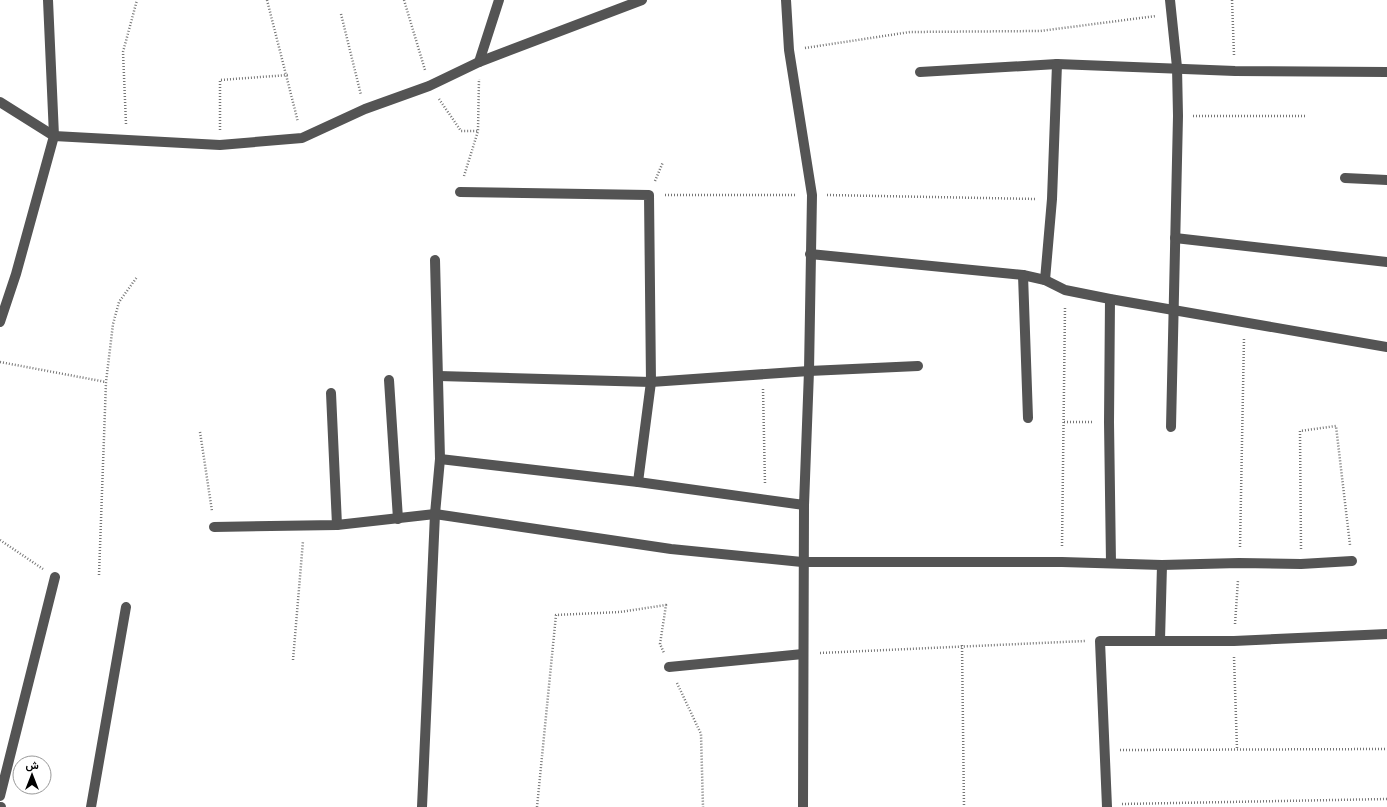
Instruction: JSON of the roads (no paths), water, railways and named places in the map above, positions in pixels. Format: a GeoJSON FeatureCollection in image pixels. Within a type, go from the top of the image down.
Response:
{"type":"FeatureCollection","features":[{"type":"Feature","properties":{"kind":"street"},"geometry":{"type":"LineString","coordinates":[[0,322],[16,274],[54,136],[48,0]]}},
{"type":"Feature","properties":{"kind":"street"},"geometry":{"type":"LineString","coordinates":[[479,62],[499,0]]}},
{"type":"Feature","properties":{"kind":"street"},"geometry":{"type":"LineString","coordinates":[[0,102],[54,136],[220,145],[302,138],[365,109],[429,86],[479,62],[642,0]]}},
{"type":"Feature","properties":{"kind":"street"},"geometry":{"type":"LineString","coordinates":[[786,0],[789,50],[812,195],[809,371],[802,562],[803,807]]}},
{"type":"Feature","properties":{"kind":"street"},"geometry":{"type":"LineString","coordinates":[[1170,0],[1177,67],[1178,116],[1171,427]]}},
{"type":"Feature","properties":{"kind":"street"},"geometry":{"type":"LineString","coordinates":[[1045,280],[1052,200],[1057,64]]}},
{"type":"Feature","properties":{"kind":"street"},"geometry":{"type":"LineString","coordinates":[[920,72],[1057,64],[1177,67],[1235,71],[1387,72]]}},
{"type":"Feature","properties":{"kind":"street"},"geometry":{"type":"LineString","coordinates":[[1345,178],[1387,180]]}},
{"type":"Feature","properties":{"kind":"street"},"geometry":{"type":"LineString","coordinates":[[460,192],[649,196],[651,382],[638,482]]}},
{"type":"Feature","properties":{"kind":"street"},"geometry":{"type":"LineString","coordinates":[[1175,238],[1387,262]]}},
{"type":"Feature","properties":{"kind":"street"},"geometry":{"type":"LineString","coordinates":[[810,254],[1023,275],[1045,280],[1065,290],[1110,299],[1387,347]]}},
{"type":"Feature","properties":{"kind":"street"},"geometry":{"type":"LineString","coordinates":[[422,807],[435,514],[440,459],[435,260]]}},
{"type":"Feature","properties":{"kind":"street"},"geometry":{"type":"LineString","coordinates":[[1023,275],[1028,418]]}},
{"type":"Feature","properties":{"kind":"street"},"geometry":{"type":"LineString","coordinates":[[1110,299],[1109,422],[1111,563]]}},
{"type":"Feature","properties":{"kind":"street"},"geometry":{"type":"LineString","coordinates":[[439,376],[651,382],[809,371],[918,366]]}},
{"type":"Feature","properties":{"kind":"street"},"geometry":{"type":"LineString","coordinates":[[389,380],[398,519]]}},
{"type":"Feature","properties":{"kind":"street"},"geometry":{"type":"LineString","coordinates":[[331,393],[337,525]]}},
{"type":"Feature","properties":{"kind":"street"},"geometry":{"type":"LineString","coordinates":[[440,459],[638,482],[804,505]]}},
{"type":"Feature","properties":{"kind":"street"},"geometry":{"type":"LineString","coordinates":[[214,527],[305,527],[398,519],[435,514],[672,550],[802,562],[1062,562],[1162,565],[1239,562],[1301,564],[1352,561]]}},
{"type":"Feature","properties":{"kind":"street"},"geometry":{"type":"LineString","coordinates":[[1160,640],[1162,565]]}},
{"type":"Feature","properties":{"kind":"street"},"geometry":{"type":"LineString","coordinates":[[0,796],[55,577]]}},
{"type":"Feature","properties":{"kind":"street"},"geometry":{"type":"LineString","coordinates":[[91,807],[126,607]]}},
{"type":"Feature","properties":{"kind":"street"},"geometry":{"type":"LineString","coordinates":[[1107,806],[1100,641],[1234,641],[1387,634]]}},
{"type":"Feature","properties":{"kind":"street"},"geometry":{"type":"LineString","coordinates":[[669,667],[803,654]]}}]}
